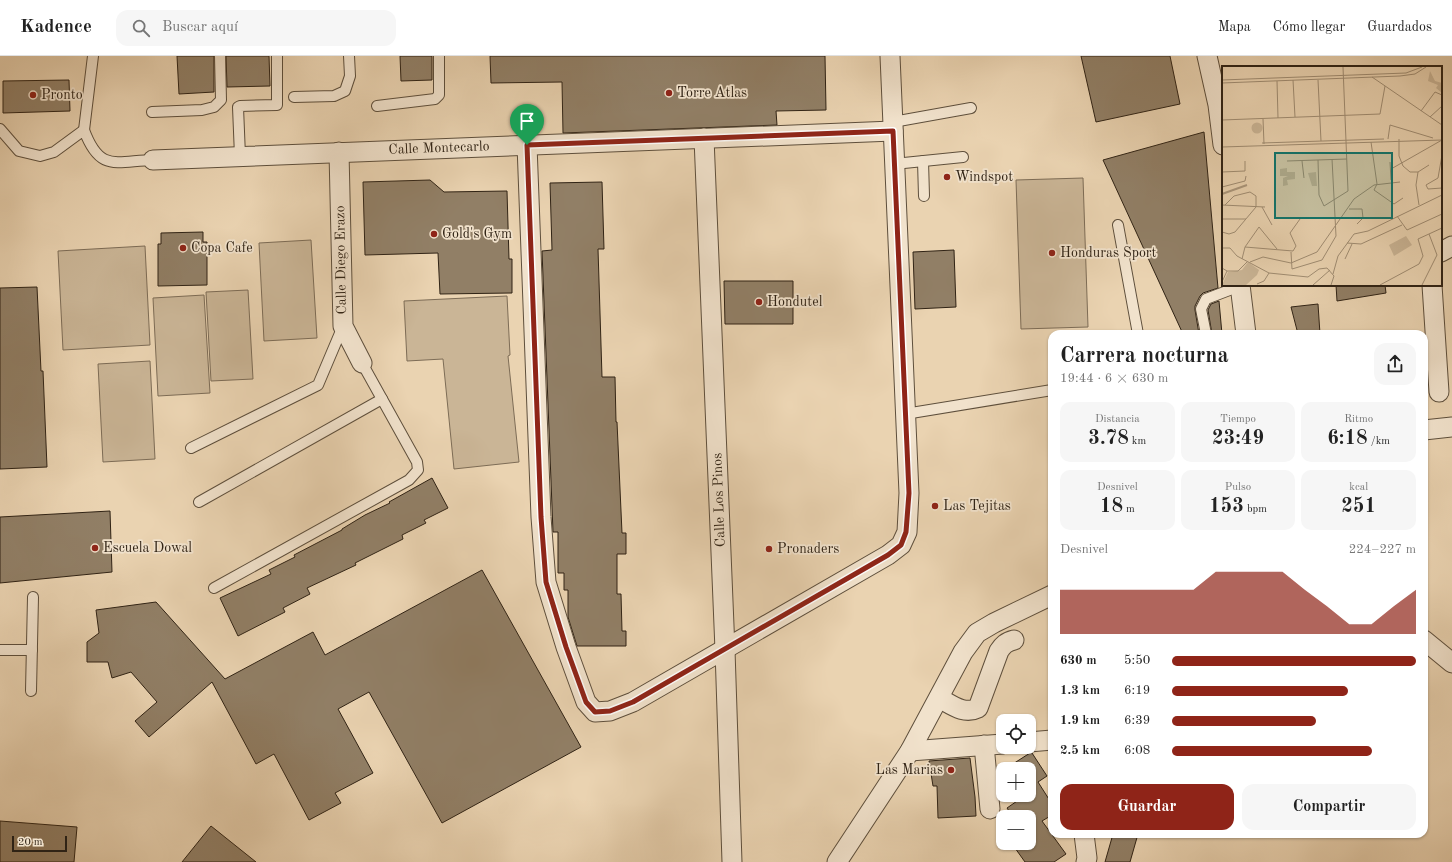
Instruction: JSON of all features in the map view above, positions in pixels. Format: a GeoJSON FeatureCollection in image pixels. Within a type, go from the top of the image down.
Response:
{"type":"FeatureCollection","features":[{"type":"Feature","properties":{"kind":"street"},"geometry":{"type":"LineString","coordinates":[[527,145],[541,517],[546,582],[566,647],[586,702],[595,712],[610,711],[633,702],[725,650],[888,555],[901,545],[906,532],[909,493],[890,56]]}},
{"type":"Feature","properties":{"kind":"street"},"geometry":{"type":"LineString","coordinates":[[1207,56],[1218,105],[1222,137]]}},
{"type":"Feature","properties":{"kind":"street","name":"Calle Montecarlo"},"geometry":{"type":"LineString","coordinates":[[153,160],[704,138],[893,126]]}},
{"type":"Feature","properties":{"kind":"street","name":"Calle Los Pinos"},"geometry":{"type":"LineString","coordinates":[[704,138],[732,862]]}},
{"type":"Feature","properties":{"kind":"street","name":"Calle Diego Erazo"},"geometry":{"type":"LineString","coordinates":[[339,152],[343,326],[362,363]]}},
{"type":"Feature","properties":{"kind":"street"},"geometry":{"type":"LineString","coordinates":[[1442,251],[1452,246]]}},
{"type":"Feature","properties":{"kind":"street"},"geometry":{"type":"LineString","coordinates":[[1240,286],[1246,330]]}},
{"type":"Feature","properties":{"kind":"street"},"geometry":{"type":"LineString","coordinates":[[1432,286],[1440,392]]}},
{"type":"Feature","properties":{"kind":"street"},"geometry":{"type":"LineString","coordinates":[[1428,430],[1452,427]]}},
{"type":"Feature","properties":{"kind":"street"},"geometry":{"type":"LineString","coordinates":[[837,862],[910,750],[963,652],[977,633],[994,623],[1048,597]]}},
{"type":"Feature","properties":{"kind":"street"},"geometry":{"type":"LineString","coordinates":[[939,698],[965,711],[972,711],[978,708],[1002,645],[1008,641],[1014,640]]}},
{"type":"Feature","properties":{"kind":"street"},"geometry":{"type":"LineString","coordinates":[[1428,643],[1452,663]]}},
{"type":"Feature","properties":{"kind":"street"},"geometry":{"type":"LineString","coordinates":[[1036,741],[1048,740]]}},
{"type":"Feature","properties":{"kind":"street"},"geometry":{"type":"LineString","coordinates":[[910,750],[996,744]]}},
{"type":"Feature","properties":{"kind":"street"},"geometry":{"type":"LineString","coordinates":[[984,745],[990,809]]}},
{"type":"Feature","properties":{"kind":"street"},"geometry":{"type":"LineString","coordinates":[[1084,838],[1087,858],[1086,862]]}},
{"type":"Feature","properties":{"kind":"lane"},"geometry":{"type":"LineString","coordinates":[[92,56],[84,130],[89,145],[98,156],[109,161],[118,163],[153,160]]}},
{"type":"Feature","properties":{"kind":"lane"},"geometry":{"type":"LineString","coordinates":[[152,112],[202,110],[214,107],[222,100],[220,56]]}},
{"type":"Feature","properties":{"kind":"lane"},"geometry":{"type":"LineString","coordinates":[[240,156],[238,107],[277,105],[276,56]]}},
{"type":"Feature","properties":{"kind":"lane"},"geometry":{"type":"LineString","coordinates":[[294,97],[334,96],[345,91],[350,76],[349,56]]}},
{"type":"Feature","properties":{"kind":"lane"},"geometry":{"type":"LineString","coordinates":[[377,106],[435,99],[438,97],[438,56]]}},
{"type":"Feature","properties":{"kind":"lane"},"geometry":{"type":"LineString","coordinates":[[893,126],[971,108]]}},
{"type":"Feature","properties":{"kind":"lane"},"geometry":{"type":"LineString","coordinates":[[0,130],[19,151],[40,156],[54,152],[84,130]]}},
{"type":"Feature","properties":{"kind":"lane"},"geometry":{"type":"LineString","coordinates":[[894,164],[963,157]]}},
{"type":"Feature","properties":{"kind":"lane"},"geometry":{"type":"LineString","coordinates":[[923,161],[924,196]]}},
{"type":"Feature","properties":{"kind":"lane"},"geometry":{"type":"LineString","coordinates":[[1118,225],[1137,330]]}},
{"type":"Feature","properties":{"kind":"lane"},"geometry":{"type":"LineString","coordinates":[[1205,330],[1201,309],[1206,299],[1240,286]]}},
{"type":"Feature","properties":{"kind":"lane"},"geometry":{"type":"LineString","coordinates":[[191,448],[318,385],[343,326]]}},
{"type":"Feature","properties":{"kind":"lane"},"geometry":{"type":"LineString","coordinates":[[214,588],[409,480],[418,470],[417,462],[362,363]]}},
{"type":"Feature","properties":{"kind":"lane"},"geometry":{"type":"LineString","coordinates":[[905,414],[1048,391]]}},
{"type":"Feature","properties":{"kind":"lane"},"geometry":{"type":"LineString","coordinates":[[199,502],[382,399]]}},
{"type":"Feature","properties":{"kind":"lane"},"geometry":{"type":"LineString","coordinates":[[31,690],[32,597]]}},
{"type":"Feature","properties":{"kind":"lane"},"geometry":{"type":"LineString","coordinates":[[0,650],[32,650]]}},
{"type":"Feature","properties":{"kind":"shaded area","name":"Honduras Sport"},"geometry":{"type":"Polygon","coordinates":[[[1083,178],[1088,327],[1021,329],[1016,180],[1083,178]]]}},
{"type":"Feature","properties":{"kind":"shaded area"},"geometry":{"type":"Polygon","coordinates":[[[311,240],[317,338],[264,341],[259,243],[311,240]]]}},
{"type":"Feature","properties":{"kind":"shaded area"},"geometry":{"type":"Polygon","coordinates":[[[145,246],[150,345],[63,350],[58,251],[145,246]]]}},
{"type":"Feature","properties":{"kind":"shaded area"},"geometry":{"type":"Polygon","coordinates":[[[248,290],[253,379],[211,381],[206,292],[248,290]]]}},
{"type":"Feature","properties":{"kind":"shaded area"},"geometry":{"type":"Polygon","coordinates":[[[204,295],[210,393],[158,396],[153,298],[204,295]]]}},
{"type":"Feature","properties":{"kind":"shaded area"},"geometry":{"type":"Polygon","coordinates":[[[507,296],[510,355],[508,356],[519,462],[454,469],[443,359],[407,361],[404,301],[507,296]]]}},
{"type":"Feature","properties":{"kind":"shaded area"},"geometry":{"type":"Polygon","coordinates":[[[150,361],[155,459],[103,462],[98,364],[150,361]]]}},
{"type":"Feature","properties":{"kind":"building"},"geometry":{"type":"Polygon","coordinates":[[[177,56],[214,56],[214,92],[179,94],[177,56]]]}},
{"type":"Feature","properties":{"kind":"building"},"geometry":{"type":"Polygon","coordinates":[[[226,56],[269,56],[270,86],[227,87],[226,56]]]}},
{"type":"Feature","properties":{"kind":"building"},"geometry":{"type":"Polygon","coordinates":[[[400,56],[432,56],[432,80],[401,81],[400,56]]]}},
{"type":"Feature","properties":{"kind":"building","name":"Torre Atlas"},"geometry":{"type":"Polygon","coordinates":[[[490,56],[825,56],[826,110],[776,111],[777,125],[563,133],[562,82],[491,83],[490,56]]]}},
{"type":"Feature","properties":{"kind":"building"},"geometry":{"type":"Polygon","coordinates":[[[1081,56],[1170,56],[1180,104],[1096,122],[1081,56]]]}},
{"type":"Feature","properties":{"kind":"building"},"geometry":{"type":"Polygon","coordinates":[[[69,80],[70,111],[3,113],[3,81],[69,80]]]}},
{"type":"Feature","properties":{"kind":"building"},"geometry":{"type":"Polygon","coordinates":[[[1204,132],[1218,288],[1203,293],[1195,306],[1198,330],[1181,330],[1103,160],[1204,132]]]}},
{"type":"Feature","properties":{"kind":"building"},"geometry":{"type":"Polygon","coordinates":[[[430,180],[444,192],[507,191],[509,259],[512,259],[512,293],[440,294],[438,253],[365,255],[363,182],[430,180]]]}},
{"type":"Feature","properties":{"kind":"building"},"geometry":{"type":"Polygon","coordinates":[[[602,182],[604,249],[598,249],[602,377],[615,377],[622,533],[626,533],[626,554],[617,554],[617,594],[621,594],[622,631],[626,631],[626,646],[577,646],[568,617],[568,590],[564,590],[564,573],[558,573],[558,532],[553,532],[542,251],[552,250],[550,183],[602,182]]]}},
{"type":"Feature","properties":{"kind":"building"},"geometry":{"type":"Polygon","coordinates":[[[203,232],[203,242],[207,242],[207,285],[158,286],[158,244],[161,244],[161,233],[203,232]]]}},
{"type":"Feature","properties":{"kind":"building"},"geometry":{"type":"Polygon","coordinates":[[[954,250],[956,307],[915,309],[913,252],[954,250]]]}},
{"type":"Feature","properties":{"kind":"building","name":"Hondutel"},"geometry":{"type":"Polygon","coordinates":[[[724,281],[793,281],[793,324],[725,324],[724,281]]]}},
{"type":"Feature","properties":{"kind":"building"},"geometry":{"type":"Polygon","coordinates":[[[1336,286],[1385,286],[1386,293],[1337,301],[1336,286]]]}},
{"type":"Feature","properties":{"kind":"building"},"geometry":{"type":"Polygon","coordinates":[[[37,287],[41,371],[43,371],[47,467],[0,469],[0,288],[37,287]]]}},
{"type":"Feature","properties":{"kind":"building"},"geometry":{"type":"Polygon","coordinates":[[[1219,301],[1222,330],[1211,330],[1208,310],[1211,304],[1219,301]]]}},
{"type":"Feature","properties":{"kind":"building"},"geometry":{"type":"Polygon","coordinates":[[[1318,304],[1320,330],[1297,330],[1291,307],[1318,304]]]}},
{"type":"Feature","properties":{"kind":"building"},"geometry":{"type":"Polygon","coordinates":[[[432,478],[448,508],[424,520],[426,523],[402,535],[403,539],[355,563],[356,565],[307,588],[310,594],[283,608],[285,612],[238,636],[220,598],[271,574],[269,570],[295,557],[294,555],[342,530],[365,515],[390,503],[389,502],[432,478]]]}},
{"type":"Feature","properties":{"kind":"building"},"geometry":{"type":"Polygon","coordinates":[[[110,511],[112,572],[0,583],[0,517],[110,511]]]}},
{"type":"Feature","properties":{"kind":"building"},"geometry":{"type":"Polygon","coordinates":[[[482,570],[581,747],[442,823],[369,692],[338,709],[373,773],[335,793],[341,803],[309,820],[274,754],[256,764],[212,682],[149,737],[135,721],[157,702],[131,672],[112,678],[108,662],[87,662],[87,642],[99,633],[96,610],[156,602],[225,679],[313,632],[325,655],[482,570]]]}},
{"type":"Feature","properties":{"kind":"building"},"geometry":{"type":"Polygon","coordinates":[[[1028,754],[1033,754],[1047,776],[1038,782],[1048,798],[1048,817],[1042,821],[1048,829],[1048,838],[1054,838],[1066,854],[1054,862],[1025,862],[1016,850],[1036,850],[1036,810],[1008,810],[1007,808],[1016,802],[1036,802],[1036,762],[1016,762],[1028,754]]]}},
{"type":"Feature","properties":{"kind":"building"},"geometry":{"type":"Polygon","coordinates":[[[970,758],[976,816],[938,818],[937,786],[933,786],[929,761],[970,758]]]}},
{"type":"Feature","properties":{"kind":"building"},"geometry":{"type":"Polygon","coordinates":[[[0,821],[77,827],[74,862],[0,862],[0,821]]]}},
{"type":"Feature","properties":{"kind":"building"},"geometry":{"type":"Polygon","coordinates":[[[211,826],[256,862],[182,862],[211,826]]]}},
{"type":"Feature","properties":{"kind":"building"},"geometry":{"type":"Polygon","coordinates":[[[1112,838],[1137,838],[1130,862],[1105,862],[1112,838]]]}},
{"type":"Feature","properties":{"kind":"place","name":"Torre Atlas"},"geometry":{"type":"Point","coordinates":[669,93]}},
{"type":"Feature","properties":{"kind":"place","name":"Pronto"},"geometry":{"type":"Point","coordinates":[33,95]}},
{"type":"Feature","properties":{"kind":"place","name":"Windspot"},"geometry":{"type":"Point","coordinates":[947,177]}},
{"type":"Feature","properties":{"kind":"place","name":"Gold's Gym"},"geometry":{"type":"Point","coordinates":[434,234]}},
{"type":"Feature","properties":{"kind":"place","name":"Copa Cafe"},"geometry":{"type":"Point","coordinates":[183,248]}},
{"type":"Feature","properties":{"kind":"place","name":"Honduras Sport"},"geometry":{"type":"Point","coordinates":[1052,253]}},
{"type":"Feature","properties":{"kind":"place","name":"Hondutel"},"geometry":{"type":"Point","coordinates":[759,302]}},
{"type":"Feature","properties":{"kind":"place","name":"Las Tejitas"},"geometry":{"type":"Point","coordinates":[935,506]}},
{"type":"Feature","properties":{"kind":"place","name":"Escuela Dowal"},"geometry":{"type":"Point","coordinates":[95,548]}},
{"type":"Feature","properties":{"kind":"place","name":"Pronaders"},"geometry":{"type":"Point","coordinates":[769,549]}},
{"type":"Feature","properties":{"kind":"place","name":"Las Marias"},"geometry":{"type":"Point","coordinates":[951,770]}},
{"type":"Feature","properties":{"kind":"route"},"geometry":{"type":"LineString","coordinates":[[893,131],[909,493],[906,532],[901,545],[888,555],[725,650],[633,702],[610,711],[595,712],[586,702],[566,647],[546,582],[541,517],[527,145],[893,131]]}}]}
